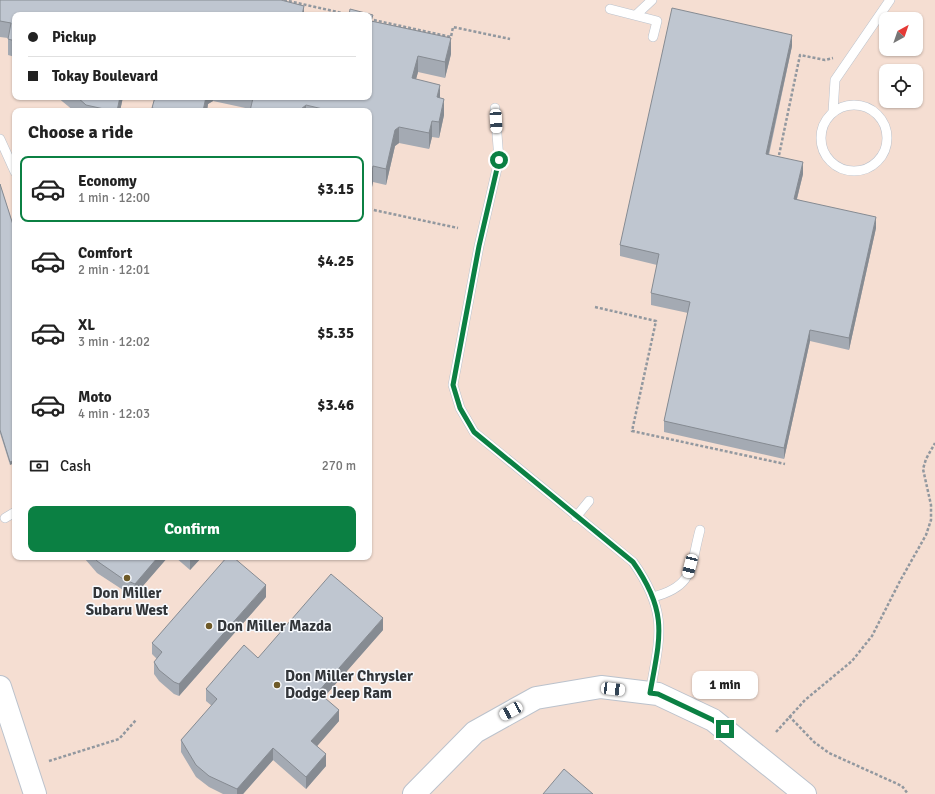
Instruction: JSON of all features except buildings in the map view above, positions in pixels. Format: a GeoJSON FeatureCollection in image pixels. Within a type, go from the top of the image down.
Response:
{"type":"FeatureCollection","features":[{"type":"Feature","properties":{"kind":"street"},"geometry":{"type":"LineString","coordinates":[[0,687],[35,794]]}},
{"type":"Feature","properties":{"kind":"street"},"geometry":{"type":"LineString","coordinates":[[414,794],[475,732],[536,698],[601,687],[658,694],[713,720],[805,794]]}},
{"type":"Feature","properties":{"kind":"lane"},"geometry":{"type":"LineString","coordinates":[[636,15],[652,0]]}},
{"type":"Feature","properties":{"kind":"lane"},"geometry":{"type":"LineString","coordinates":[[833,112],[841,107],[860,105],[869,108],[883,122],[886,130],[885,150],[881,158],[872,166],[862,170],[851,171],[840,168],[831,162],[824,153],[821,142],[821,131],[825,121],[833,112],[835,80],[890,0]]}},
{"type":"Feature","properties":{"kind":"lane"},"geometry":{"type":"LineString","coordinates":[[610,9],[657,21],[653,37]]}},
{"type":"Feature","properties":{"kind":"lane"},"geometry":{"type":"LineString","coordinates":[[495,108],[499,160],[479,246],[453,385],[460,408],[474,432],[576,517],[633,562],[646,581],[653,597],[660,621],[659,641],[650,693]]}},
{"type":"Feature","properties":{"kind":"lane"},"geometry":{"type":"LineString","coordinates":[[0,139],[12,165]]}},
{"type":"Feature","properties":{"kind":"lane"},"geometry":{"type":"LineString","coordinates":[[576,517],[589,501]]}},
{"type":"Feature","properties":{"kind":"lane"},"geometry":{"type":"LineString","coordinates":[[5,518],[12,514]]}},
{"type":"Feature","properties":{"kind":"lane"},"geometry":{"type":"LineString","coordinates":[[653,597],[678,588],[687,578],[700,530]]}},
{"type":"Feature","properties":{"kind":"path"},"geometry":{"type":"LineString","coordinates":[[284,7],[283,0],[337,12]]}},
{"type":"Feature","properties":{"kind":"path"},"geometry":{"type":"LineString","coordinates":[[372,20],[451,38],[453,27],[510,39]]}},
{"type":"Feature","properties":{"kind":"path"},"geometry":{"type":"LineString","coordinates":[[777,162],[800,55],[825,60],[830,60],[835,56]]}},
{"type":"Feature","properties":{"kind":"path"},"geometry":{"type":"LineString","coordinates":[[372,210],[458,228]]}},
{"type":"Feature","properties":{"kind":"path"},"geometry":{"type":"LineString","coordinates":[[594,307],[656,321],[632,431],[784,464]]}},
{"type":"Feature","properties":{"kind":"path"},"geometry":{"type":"LineString","coordinates":[[776,732],[805,700],[852,661],[872,636],[900,580],[926,535],[931,520],[931,505],[923,469],[926,459],[935,443]]}},
{"type":"Feature","properties":{"kind":"path"},"geometry":{"type":"LineString","coordinates":[[790,716],[814,742],[828,754],[902,786],[908,794]]}},
{"type":"Feature","properties":{"kind":"path"},"geometry":{"type":"LineString","coordinates":[[49,761],[120,739],[136,720]]}},
{"type":"Feature","properties":{"kind":"shaded area"},"geometry":{"type":"Polygon","coordinates":[[[0,0],[935,0],[935,794],[0,794],[0,0]]]}},
{"type":"Feature","properties":{"kind":"place","name":"Don Miller Subaru West"},"geometry":{"type":"Point","coordinates":[127,578]}},
{"type":"Feature","properties":{"kind":"place","name":"Don Miller Mazda"},"geometry":{"type":"Point","coordinates":[209,626]}},
{"type":"Feature","properties":{"kind":"place","name":"Don Miller Chrysler Dodge Jeep Ram"},"geometry":{"type":"Point","coordinates":[277,685]}},
{"type":"Feature","properties":{"kind":"route"},"geometry":{"type":"LineString","coordinates":[[499,160],[465,313],[453,385],[460,408],[474,432],[576,517],[633,562],[646,581],[653,597],[660,621],[659,641],[650,693],[658,694],[713,720],[725,729]]}}]}
